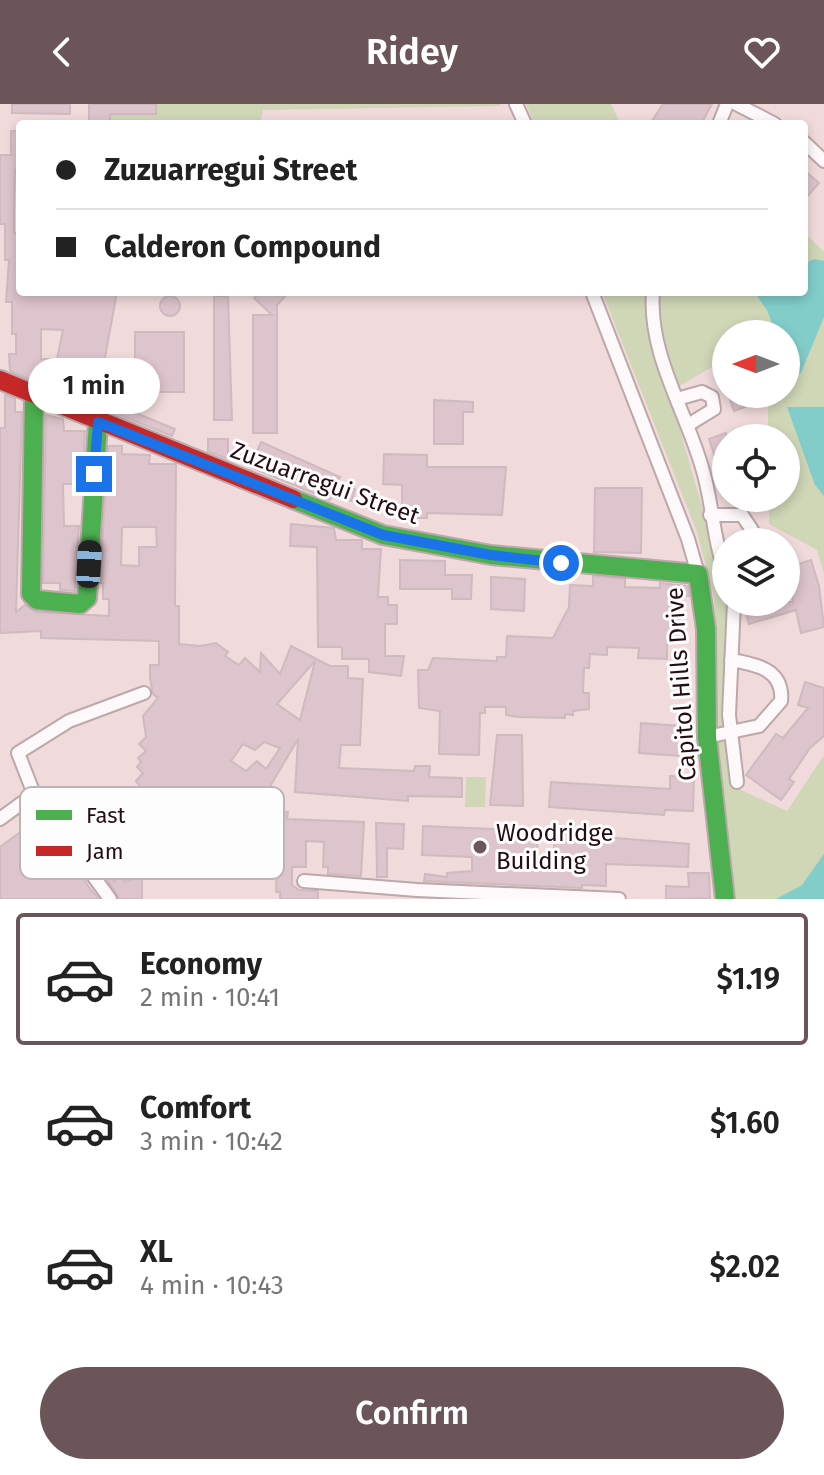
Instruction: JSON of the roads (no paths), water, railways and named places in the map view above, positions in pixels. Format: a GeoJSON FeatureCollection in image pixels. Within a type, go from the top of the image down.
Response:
{"type":"FeatureCollection","features":[{"type":"Feature","properties":{"kind":"street"},"geometry":{"type":"LineString","coordinates":[[736,104],[767,120]]}},
{"type":"Feature","properties":{"kind":"street"},"geometry":{"type":"LineString","coordinates":[[808,146],[824,161]]}},
{"type":"Feature","properties":{"kind":"street","name":"Capitol Hills Drive"},"geometry":{"type":"LineString","coordinates":[[594,296],[688,539],[698,574],[705,621],[707,737],[725,899]]}},
{"type":"Feature","properties":{"kind":"street"},"geometry":{"type":"LineString","coordinates":[[653,296],[656,341],[707,483],[714,528]]}},
{"type":"Feature","properties":{"kind":"street","name":"Zuzuarregui Street"},"geometry":{"type":"LineString","coordinates":[[0,380],[34,397],[383,535],[507,557],[698,574]]}},
{"type":"Feature","properties":{"kind":"street"},"geometry":{"type":"LineString","coordinates":[[677,399],[702,392],[712,397],[714,409],[688,425]]}},
{"type":"Feature","properties":{"kind":"street"},"geometry":{"type":"LineString","coordinates":[[34,397],[31,594],[37,600],[80,604],[87,598],[98,422]]}},
{"type":"Feature","properties":{"kind":"street"},"geometry":{"type":"LineString","coordinates":[[710,515],[742,515],[751,528]]}},
{"type":"Feature","properties":{"kind":"street"},"geometry":{"type":"LineString","coordinates":[[733,616],[731,735],[737,782]]}},
{"type":"Feature","properties":{"kind":"street"},"geometry":{"type":"LineString","coordinates":[[707,737],[731,735],[759,726],[781,701],[782,691],[776,678],[762,667],[731,660]]}},
{"type":"Feature","properties":{"kind":"street"},"geometry":{"type":"LineString","coordinates":[[31,787],[18,753],[69,721],[144,693]]}},
{"type":"Feature","properties":{"kind":"street"},"geometry":{"type":"LineString","coordinates":[[0,819],[20,804]]}},
{"type":"Feature","properties":{"kind":"street"},"geometry":{"type":"LineString","coordinates":[[96,879],[110,899]]}},
{"type":"Feature","properties":{"kind":"street"},"geometry":{"type":"LineString","coordinates":[[304,881],[416,895],[619,899]]}},
{"type":"Feature","properties":{"kind":"water"},"geometry":{"type":"Polygon","coordinates":[[[814,259],[824,261],[824,317],[800,373],[800,320],[771,320],[757,296],[808,296],[808,262],[814,259]]]}},
{"type":"Feature","properties":{"kind":"water"},"geometry":{"type":"Polygon","coordinates":[[[824,407],[824,496],[815,485],[800,443],[800,424],[793,424],[787,408],[824,407]]]}},
{"type":"Feature","properties":{"kind":"water"},"geometry":{"type":"Polygon","coordinates":[[[824,854],[824,899],[776,899],[802,885],[824,854]]]}},
{"type":"Feature","properties":{"kind":"place","name":"Woodridge Building"},"geometry":{"type":"Point","coordinates":[480,847]}}]}
